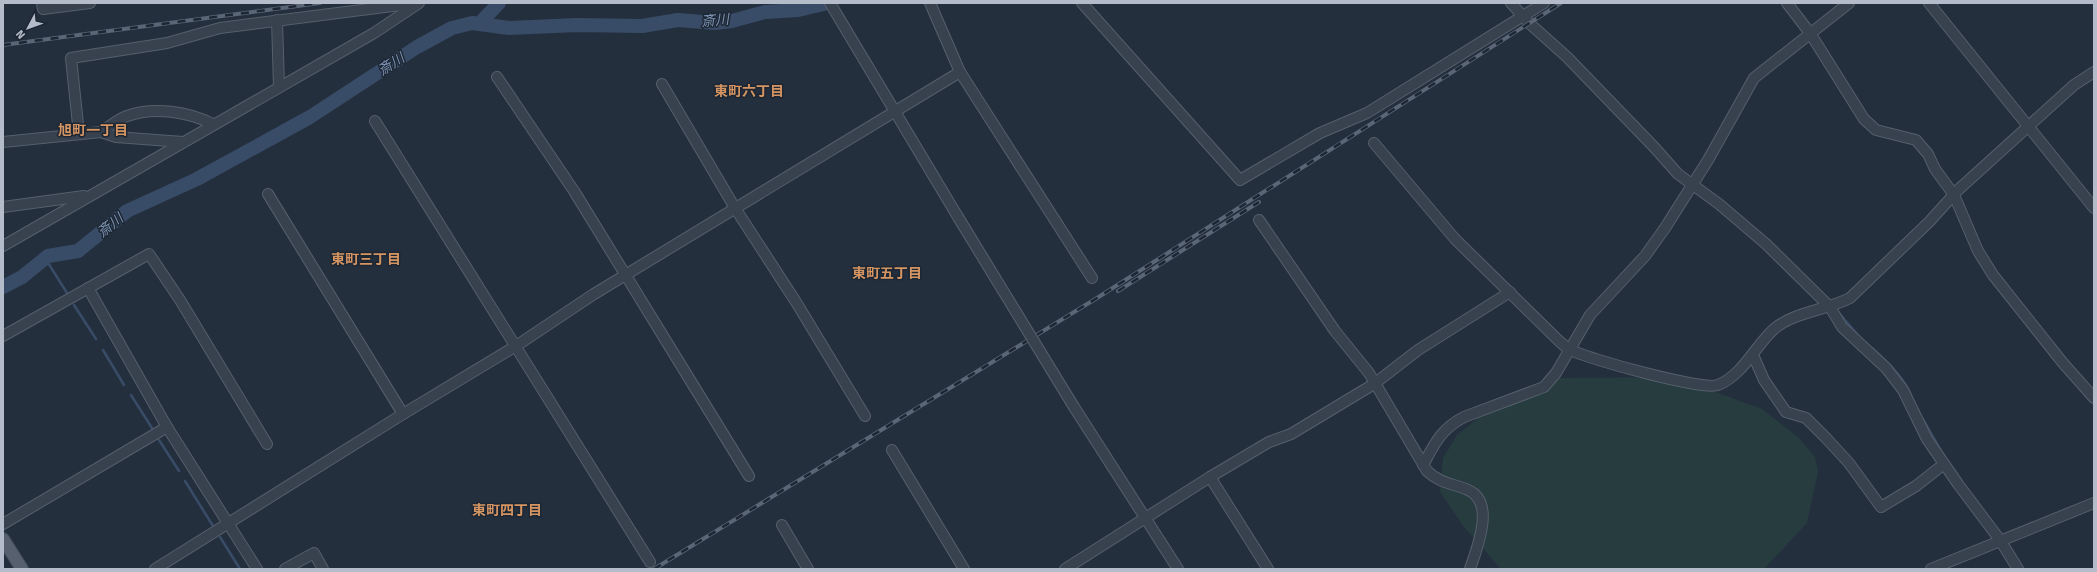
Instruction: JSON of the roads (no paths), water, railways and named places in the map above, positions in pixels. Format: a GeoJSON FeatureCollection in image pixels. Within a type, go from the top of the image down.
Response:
{"type":"FeatureCollection","features":[{"type":"Feature","properties":{"kind":"main road"},"geometry":{"type":"LineString","coordinates":[[3,539],[22,569]]}},
{"type":"Feature","properties":{"kind":"street"},"geometry":{"type":"LineString","coordinates":[[42,3],[43,9],[90,3]]}},
{"type":"Feature","properties":{"kind":"street"},"geometry":{"type":"LineString","coordinates":[[80,134],[71,58],[167,43],[220,28],[416,3]]}},
{"type":"Feature","properties":{"kind":"street"},"geometry":{"type":"LineString","coordinates":[[3,246],[213,124],[374,33],[419,3]]}},
{"type":"Feature","properties":{"kind":"street"},"geometry":{"type":"LineString","coordinates":[[830,3],[894,112],[1074,407],[1178,569]]}},
{"type":"Feature","properties":{"kind":"street"},"geometry":{"type":"LineString","coordinates":[[930,3],[960,72],[1092,278]]}},
{"type":"Feature","properties":{"kind":"street"},"geometry":{"type":"LineString","coordinates":[[1082,3],[1240,180],[1320,133],[1367,113],[1544,3]]}},
{"type":"Feature","properties":{"kind":"street"},"geometry":{"type":"LineString","coordinates":[[1511,3],[1522,17],[1567,57],[1678,174],[1719,204],[1766,244],[1830,307],[1842,327],[1886,368],[1903,390],[1927,439],[2000,540],[2018,569]]}},
{"type":"Feature","properties":{"kind":"street"},"geometry":{"type":"LineString","coordinates":[[1787,3],[1810,33],[1864,119],[1876,130],[1916,140],[1928,154],[1935,169],[1954,195],[1978,251],[1993,275],[2063,363],[2094,398]]}},
{"type":"Feature","properties":{"kind":"street"},"geometry":{"type":"LineString","coordinates":[[1423,465],[1440,434],[1453,423],[1464,417],[1544,387],[1556,373],[1590,315],[1645,256],[1692,185],[1754,78],[1849,3]]}},
{"type":"Feature","properties":{"kind":"street"},"geometry":{"type":"LineString","coordinates":[[1929,3],[2094,208]]}},
{"type":"Feature","properties":{"kind":"street"},"geometry":{"type":"LineString","coordinates":[[277,20],[279,87]]}},
{"type":"Feature","properties":{"kind":"street"},"geometry":{"type":"LineString","coordinates":[[155,569],[403,414],[516,346],[546,325],[735,208],[960,72]]}},
{"type":"Feature","properties":{"kind":"street"},"geometry":{"type":"LineString","coordinates":[[1374,143],[1455,239],[1570,350],[1624,367],[1703,385],[1716,386],[1728,380],[1753,355],[1774,329],[1785,322],[1830,307],[1850,298],[1929,222],[1954,195],[2074,85],[2094,72]]}},
{"type":"Feature","properties":{"kind":"street"},"geometry":{"type":"LineString","coordinates":[[497,77],[574,191],[625,276],[750,476]]}},
{"type":"Feature","properties":{"kind":"street"},"geometry":{"type":"LineString","coordinates":[[662,84],[735,208],[796,302],[865,416]]}},
{"type":"Feature","properties":{"kind":"street"},"geometry":{"type":"LineString","coordinates":[[3,142],[101,132],[127,116],[152,112],[193,115],[213,124]]}},
{"type":"Feature","properties":{"kind":"street"},"geometry":{"type":"LineString","coordinates":[[375,120],[650,562]]}},
{"type":"Feature","properties":{"kind":"street"},"geometry":{"type":"LineString","coordinates":[[101,132],[116,138],[183,142]]}},
{"type":"Feature","properties":{"kind":"street"},"geometry":{"type":"LineString","coordinates":[[268,194],[403,414]]}},
{"type":"Feature","properties":{"kind":"street"},"geometry":{"type":"LineString","coordinates":[[3,207],[88,196]]}},
{"type":"Feature","properties":{"kind":"street"},"geometry":{"type":"LineString","coordinates":[[1260,220],[1335,331],[1369,373],[1374,384],[1423,465],[1436,480],[1473,492],[1481,502],[1483,509],[1481,535],[1470,569]]}},
{"type":"Feature","properties":{"kind":"street"},"geometry":{"type":"LineString","coordinates":[[3,336],[149,254],[180,300],[267,444]]}},
{"type":"Feature","properties":{"kind":"street"},"geometry":{"type":"LineString","coordinates":[[88,288],[167,427],[257,569]]}},
{"type":"Feature","properties":{"kind":"street"},"geometry":{"type":"LineString","coordinates":[[1064,569],[1269,442],[1291,434],[1374,384],[1432,340],[1510,292]]}},
{"type":"Feature","properties":{"kind":"street"},"geometry":{"type":"LineString","coordinates":[[1753,355],[1764,380],[1786,412],[1806,418],[1849,463],[1881,507],[1916,486],[1944,464]]}},
{"type":"Feature","properties":{"kind":"street"},"geometry":{"type":"LineString","coordinates":[[3,524],[167,427]]}},
{"type":"Feature","properties":{"kind":"street"},"geometry":{"type":"LineString","coordinates":[[892,450],[964,569]]}},
{"type":"Feature","properties":{"kind":"street"},"geometry":{"type":"LineString","coordinates":[[1210,478],[1268,569]]}},
{"type":"Feature","properties":{"kind":"street"},"geometry":{"type":"LineString","coordinates":[[1931,569],[2094,503]]}},
{"type":"Feature","properties":{"kind":"street"},"geometry":{"type":"LineString","coordinates":[[782,525],[808,569]]}},
{"type":"Feature","properties":{"kind":"street"},"geometry":{"type":"LineString","coordinates":[[285,569],[314,553],[323,569]]}},
{"type":"Feature","properties":{"kind":"waterway"},"geometry":{"type":"LineString","coordinates":[[480,23],[499,3]]}},
{"type":"Feature","properties":{"kind":"waterway","name":"斎川"},"geometry":{"type":"LineString","coordinates":[[3,287],[22,277],[48,256],[78,251],[127,211],[197,179],[310,117],[417,47],[452,28],[472,23],[509,28],[577,25],[642,26],[678,20],[715,23],[732,21],[765,12],[798,10],[828,3]]}},
{"type":"Feature","properties":{"kind":"waterway"},"geometry":{"type":"LineString","coordinates":[[45,258],[67,293]]}},
{"type":"Feature","properties":{"kind":"waterway"},"geometry":{"type":"LineString","coordinates":[[74,305],[96,339]]}},
{"type":"Feature","properties":{"kind":"waterway"},"geometry":{"type":"LineString","coordinates":[[1839,313],[1857,334]]}},
{"type":"Feature","properties":{"kind":"waterway"},"geometry":{"type":"LineString","coordinates":[[1872,348],[1899,375],[1911,395]]}},
{"type":"Feature","properties":{"kind":"waterway"},"geometry":{"type":"LineString","coordinates":[[103,350],[124,385]]}},
{"type":"Feature","properties":{"kind":"waterway"},"geometry":{"type":"LineString","coordinates":[[131,395],[152,428]]}},
{"type":"Feature","properties":{"kind":"waterway"},"geometry":{"type":"LineString","coordinates":[[1923,419],[1940,449]]}},
{"type":"Feature","properties":{"kind":"waterway"},"geometry":{"type":"LineString","coordinates":[[159,440],[179,471]]}},
{"type":"Feature","properties":{"kind":"waterway"},"geometry":{"type":"LineString","coordinates":[[185,481],[213,526]]}},
{"type":"Feature","properties":{"kind":"waterway"},"geometry":{"type":"LineString","coordinates":[[220,537],[240,569]]}},
{"type":"Feature","properties":{"kind":"railway"},"geometry":{"type":"LineString","coordinates":[[3,45],[320,3]]}},
{"type":"Feature","properties":{"kind":"railway"},"geometry":{"type":"LineString","coordinates":[[654,569],[1097,298],[1561,3]]}},
{"type":"Feature","properties":{"kind":"railway"},"geometry":{"type":"LineString","coordinates":[[1118,291],[1259,202]]}},
{"type":"Feature","properties":{"kind":"district","name":"東町六丁目"},"geometry":{"type":"Point","coordinates":[749,91]}},
{"type":"Feature","properties":{"kind":"district","name":"旭町一丁目"},"geometry":{"type":"Point","coordinates":[93,130]}},
{"type":"Feature","properties":{"kind":"district","name":"東町三丁目"},"geometry":{"type":"Point","coordinates":[366,259]}},
{"type":"Feature","properties":{"kind":"district","name":"東町五丁目"},"geometry":{"type":"Point","coordinates":[887,273]}},
{"type":"Feature","properties":{"kind":"district","name":"東町四丁目"},"geometry":{"type":"Point","coordinates":[507,510]}}]}
